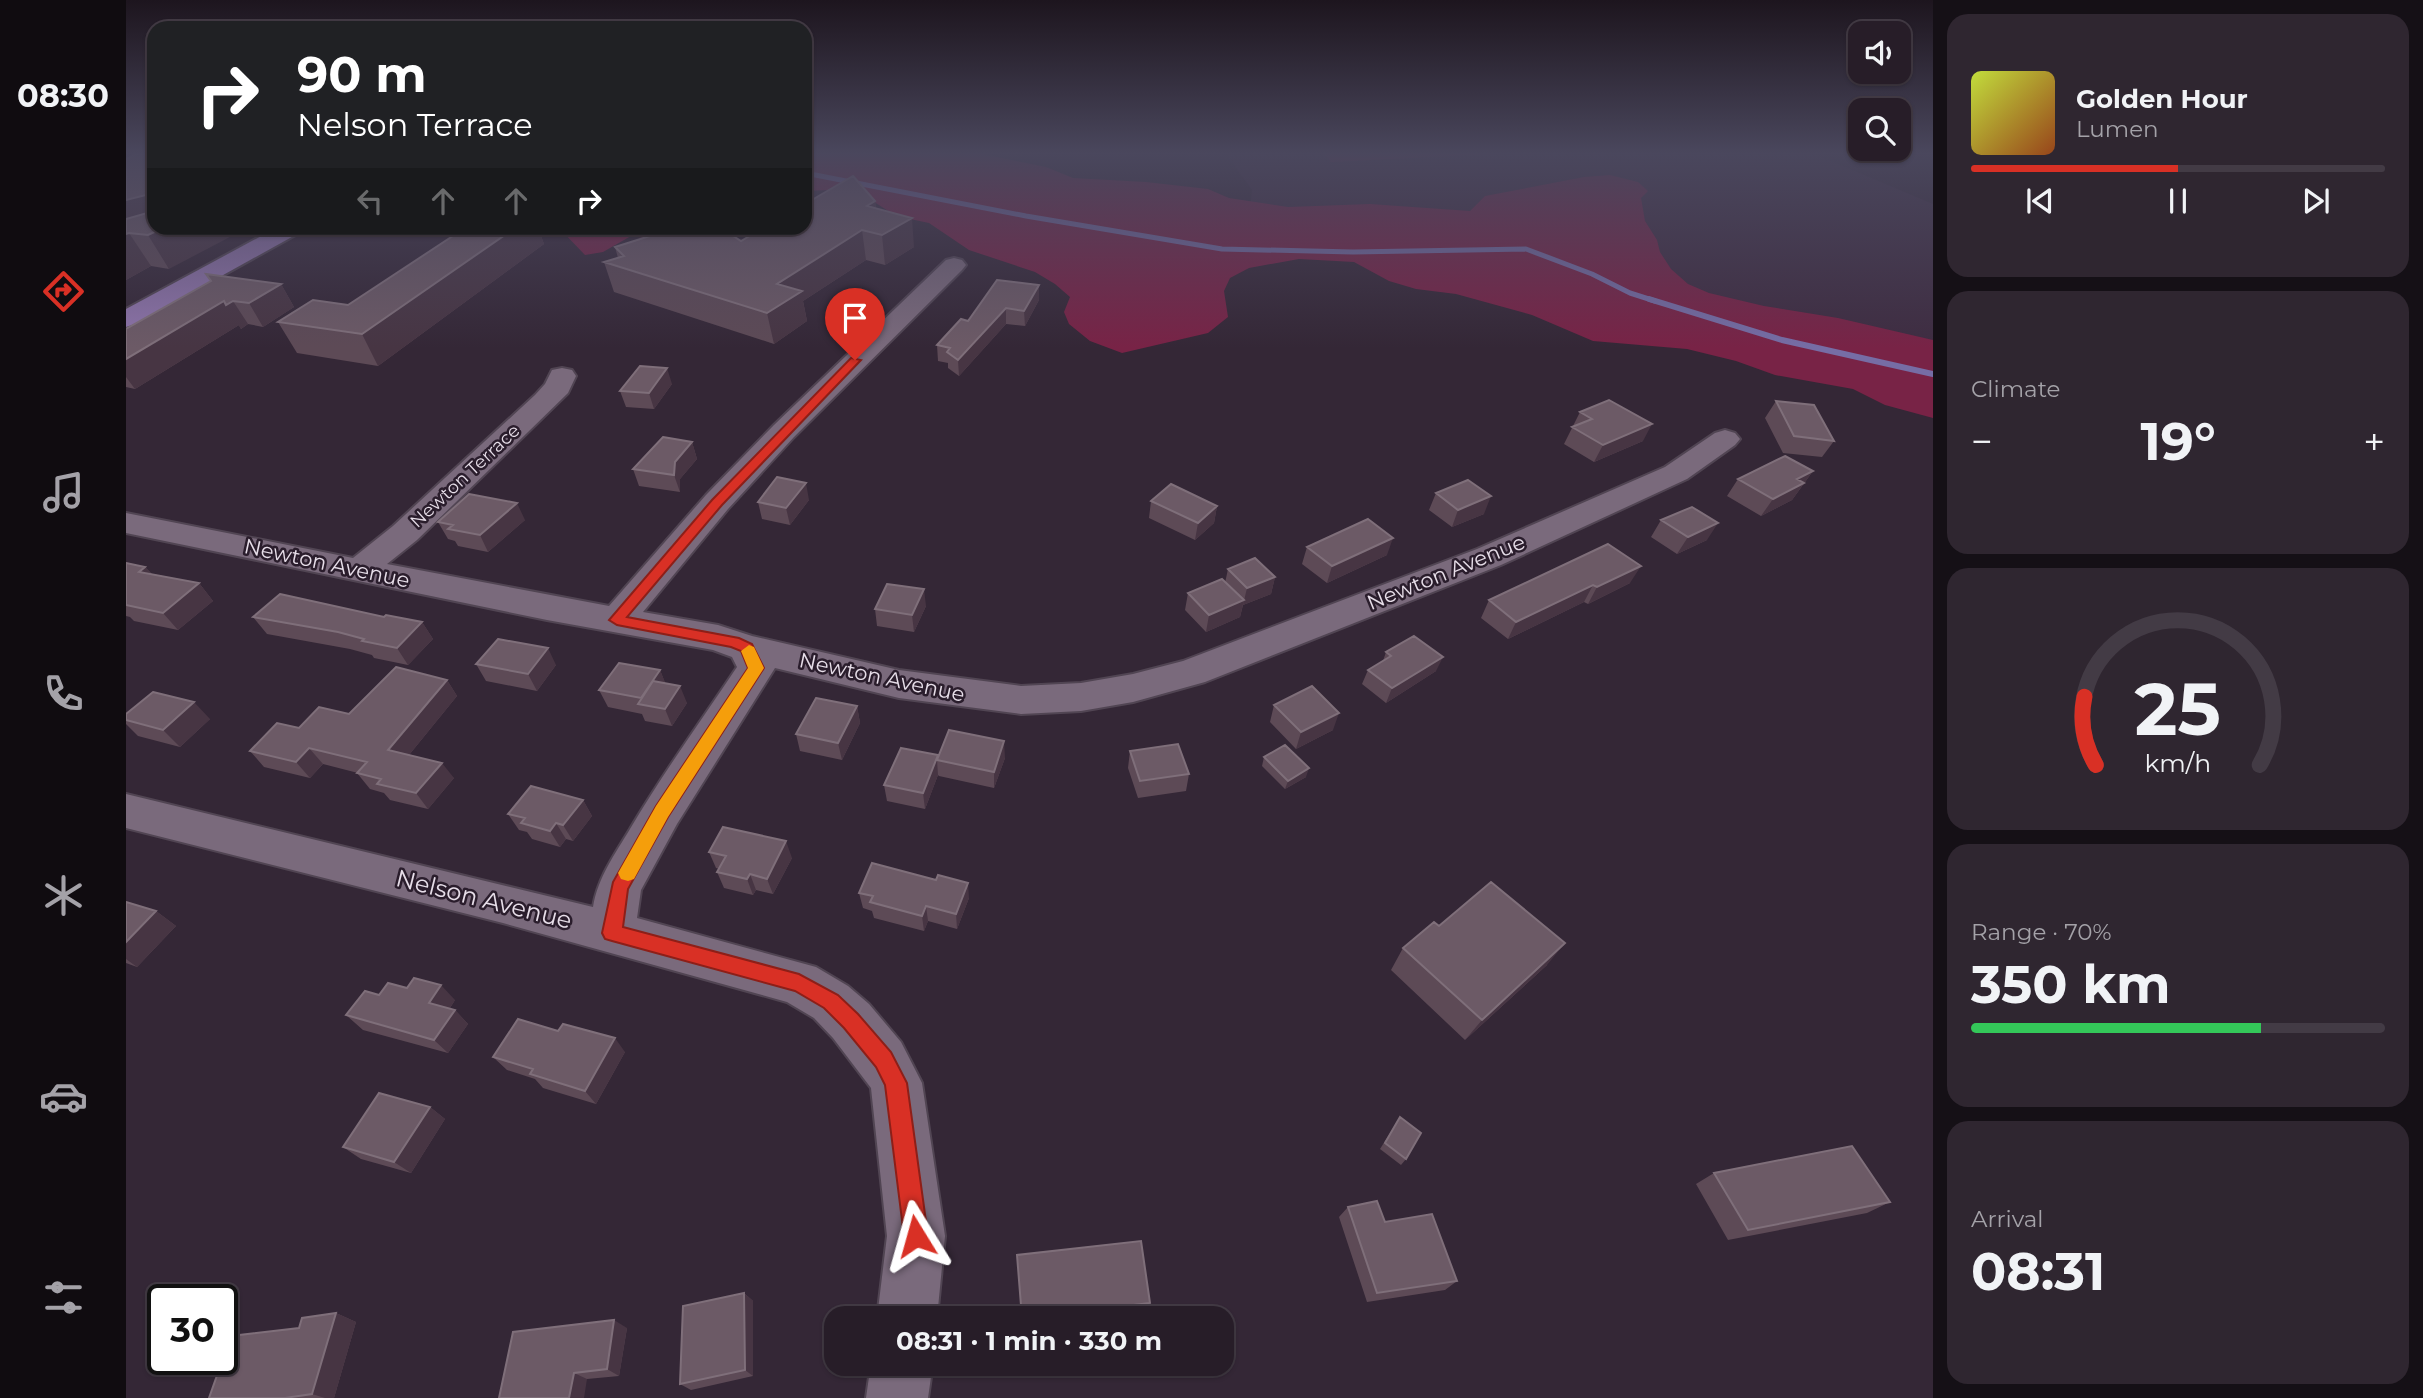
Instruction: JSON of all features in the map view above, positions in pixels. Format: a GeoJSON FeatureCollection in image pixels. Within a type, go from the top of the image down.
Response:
{"type":"FeatureCollection","features":[{"type":"Feature","properties":{"kind":"main road"},"geometry":{"type":"LineString","coordinates":[[126,319],[278,235]]}},
{"type":"Feature","properties":{"kind":"street"},"geometry":{"type":"LineString","coordinates":[[617,620],[717,502],[784,431],[954,265]]}},
{"type":"Feature","properties":{"kind":"street","name":"Newton Terrace"},"geometry":{"type":"LineString","coordinates":[[360,569],[405,533],[545,401],[558,387],[562,376]]}},
{"type":"Feature","properties":{"kind":"street","name":"Newton Avenue"},"geometry":{"type":"LineString","coordinates":[[126,523],[718,638],[747,648],[899,684],[1021,700],[1081,697],[1133,688],[1192,671],[1489,557],[1676,473],[1725,439]]}},
{"type":"Feature","properties":{"kind":"street"},"geometry":{"type":"LineString","coordinates":[[612,933],[619,888],[662,811],[756,668],[747,648]]}},
{"type":"Feature","properties":{"kind":"street","name":"Nelson Avenue"},"geometry":{"type":"LineString","coordinates":[[126,811],[612,933],[799,983],[831,1002],[883,1060],[896,1083],[916,1236],[908,1306]]}},
{"type":"Feature","properties":{"kind":"street"},"geometry":{"type":"LineString","coordinates":[[897,1398],[900,1376]]}},
{"type":"Feature","properties":{"kind":"shaded area"},"geometry":{"type":"Polygon","coordinates":[[[902,217],[1644,217],[1671,269],[1688,284],[1709,293],[1933,340],[1933,418],[1885,405],[1853,389],[1775,375],[1736,361],[1687,349],[1593,341],[1532,315],[1456,294],[1416,289],[1389,281],[1354,262],[1299,259],[1249,268],[1230,278],[1224,291],[1228,317],[1208,333],[1122,353],[1090,341],[1069,324],[1064,312],[1070,297],[1055,284],[1035,272],[969,250],[929,223],[902,217]]]}},
{"type":"Feature","properties":{"kind":"shaded area"},"geometry":{"type":"Polygon","coordinates":[[[1249,217],[1933,217],[1933,366],[1742,318],[1246,246],[1249,217]]]}},
{"type":"Feature","properties":{"kind":"shaded area"},"geometry":{"type":"Polygon","coordinates":[[[566,235],[676,235],[660,240],[631,236],[603,252],[585,255],[566,235]]]}},
{"type":"Feature","properties":{"kind":"building"},"geometry":{"type":"Polygon","coordinates":[[[147,217],[147,235],[126,234],[126,219],[147,217]]]}},
{"type":"Feature","properties":{"kind":"building"},"geometry":{"type":"Polygon","coordinates":[[[812,217],[912,218],[882,235],[862,230],[777,284],[802,291],[767,313],[604,262],[624,256],[615,247],[653,235],[732,235],[741,241],[751,235],[812,235],[812,217]]]}},
{"type":"Feature","properties":{"kind":"building"},"geometry":{"type":"Polygon","coordinates":[[[454,235],[505,235],[362,334],[278,322],[313,300],[348,305],[454,235]]]}},
{"type":"Feature","properties":{"kind":"building"},"geometry":{"type":"Polygon","coordinates":[[[206,274],[281,284],[249,303],[233,301],[226,305],[224,301],[126,359],[126,329],[211,281],[206,274]]]}},
{"type":"Feature","properties":{"kind":"building"},"geometry":{"type":"Polygon","coordinates":[[[997,280],[1039,285],[1024,311],[1006,308],[958,360],[947,352],[950,348],[937,345],[961,319],[968,321],[997,280]]]}},
{"type":"Feature","properties":{"kind":"building"},"geometry":{"type":"Polygon","coordinates":[[[640,366],[667,368],[649,393],[620,391],[640,366]]]}},
{"type":"Feature","properties":{"kind":"building"},"geometry":{"type":"Polygon","coordinates":[[[1609,400],[1652,424],[1603,445],[1572,427],[1592,419],[1580,412],[1609,400]]]}},
{"type":"Feature","properties":{"kind":"building"},"geometry":{"type":"Polygon","coordinates":[[[1776,401],[1814,405],[1834,441],[1794,436],[1776,401]]]}},
{"type":"Feature","properties":{"kind":"building"},"geometry":{"type":"Polygon","coordinates":[[[663,437],[692,442],[675,462],[674,475],[633,469],[663,437]]]}},
{"type":"Feature","properties":{"kind":"building"},"geometry":{"type":"Polygon","coordinates":[[[1785,456],[1813,471],[1797,479],[1804,483],[1773,499],[1738,479],[1785,456]]]}},
{"type":"Feature","properties":{"kind":"building"},"geometry":{"type":"Polygon","coordinates":[[[777,477],[806,483],[786,508],[758,502],[777,477]]]}},
{"type":"Feature","properties":{"kind":"building"},"geometry":{"type":"Polygon","coordinates":[[[1468,480],[1491,496],[1458,510],[1436,493],[1468,480]]]}},
{"type":"Feature","properties":{"kind":"building"},"geometry":{"type":"Polygon","coordinates":[[[1171,484],[1217,506],[1198,523],[1151,501],[1171,484]]]}},
{"type":"Feature","properties":{"kind":"building"},"geometry":{"type":"Polygon","coordinates":[[[469,494],[517,503],[480,535],[448,529],[453,525],[438,522],[469,494]]]}},
{"type":"Feature","properties":{"kind":"building"},"geometry":{"type":"Polygon","coordinates":[[[1692,507],[1718,523],[1688,537],[1661,520],[1692,507]]]}},
{"type":"Feature","properties":{"kind":"building"},"geometry":{"type":"Polygon","coordinates":[[[1368,519],[1393,538],[1332,566],[1307,547],[1368,519]]]}},
{"type":"Feature","properties":{"kind":"building"},"geometry":{"type":"Polygon","coordinates":[[[1608,544],[1641,566],[1597,587],[1593,585],[1516,622],[1489,600],[1608,544]]]}},
{"type":"Feature","properties":{"kind":"building"},"geometry":{"type":"Polygon","coordinates":[[[1255,558],[1275,577],[1247,588],[1228,569],[1255,558]]]}},
{"type":"Feature","properties":{"kind":"building"},"geometry":{"type":"Polygon","coordinates":[[[126,563],[145,567],[139,572],[199,583],[163,613],[126,605],[126,563]]]}},
{"type":"Feature","properties":{"kind":"building"},"geometry":{"type":"Polygon","coordinates":[[[1222,579],[1244,600],[1209,615],[1188,593],[1222,579]]]}},
{"type":"Feature","properties":{"kind":"building"},"geometry":{"type":"Polygon","coordinates":[[[887,584],[924,589],[912,615],[875,609],[887,584]]]}},
{"type":"Feature","properties":{"kind":"building"},"geometry":{"type":"Polygon","coordinates":[[[280,594],[384,617],[386,615],[422,622],[397,648],[362,641],[364,639],[338,632],[253,617],[280,594]]]}},
{"type":"Feature","properties":{"kind":"building"},"geometry":{"type":"Polygon","coordinates":[[[1414,636],[1443,657],[1392,688],[1368,670],[1391,656],[1386,652],[1414,636]]]}},
{"type":"Feature","properties":{"kind":"building"},"geometry":{"type":"Polygon","coordinates":[[[498,639],[548,648],[528,674],[476,664],[498,639]]]}},
{"type":"Feature","properties":{"kind":"building"},"geometry":{"type":"Polygon","coordinates":[[[619,663],[660,670],[641,698],[599,690],[619,663]]]}},
{"type":"Feature","properties":{"kind":"building"},"geometry":{"type":"Polygon","coordinates":[[[396,667],[447,680],[388,750],[442,763],[416,793],[377,784],[381,779],[357,773],[367,762],[309,748],[296,762],[250,751],[277,723],[299,728],[319,707],[349,714],[396,667]]]}},
{"type":"Feature","properties":{"kind":"building"},"geometry":{"type":"Polygon","coordinates":[[[653,681],[680,686],[665,709],[638,704],[653,681]]]}},
{"type":"Feature","properties":{"kind":"building"},"geometry":{"type":"Polygon","coordinates":[[[1312,686],[1339,713],[1301,732],[1274,705],[1312,686]]]}},
{"type":"Feature","properties":{"kind":"building"},"geometry":{"type":"Polygon","coordinates":[[[153,692],[194,702],[163,730],[126,720],[126,714],[153,692]]]}},
{"type":"Feature","properties":{"kind":"building"},"geometry":{"type":"Polygon","coordinates":[[[816,698],[857,706],[838,743],[796,734],[816,698]]]}},
{"type":"Feature","properties":{"kind":"building"},"geometry":{"type":"Polygon","coordinates":[[[949,730],[1004,741],[994,772],[937,760],[949,730]]]}},
{"type":"Feature","properties":{"kind":"building"},"geometry":{"type":"Polygon","coordinates":[[[1178,744],[1189,774],[1140,781],[1130,751],[1178,744]]]}},
{"type":"Feature","properties":{"kind":"building"},"geometry":{"type":"Polygon","coordinates":[[[1285,745],[1309,768],[1288,781],[1264,757],[1285,745]]]}},
{"type":"Feature","properties":{"kind":"building"},"geometry":{"type":"Polygon","coordinates":[[[901,748],[938,755],[923,793],[884,785],[901,748]]]}},
{"type":"Feature","properties":{"kind":"building"},"geometry":{"type":"Polygon","coordinates":[[[531,786],[583,800],[563,825],[556,823],[550,831],[521,823],[525,818],[508,814],[531,786]]]}},
{"type":"Feature","properties":{"kind":"building"},"geometry":{"type":"Polygon","coordinates":[[[723,827],[786,841],[767,879],[750,874],[747,879],[717,872],[726,856],[709,852],[723,827]]]}},
{"type":"Feature","properties":{"kind":"building"},"geometry":{"type":"Polygon","coordinates":[[[872,863],[936,880],[938,875],[968,883],[956,914],[926,906],[922,916],[870,902],[873,896],[859,893],[872,863]]]}},
{"type":"Feature","properties":{"kind":"building"},"geometry":{"type":"Polygon","coordinates":[[[1491,882],[1565,943],[1482,1020],[1403,948],[1434,922],[1439,926],[1491,882]]]}},
{"type":"Feature","properties":{"kind":"building"},"geometry":{"type":"Polygon","coordinates":[[[126,902],[156,911],[126,942],[126,902]]]}},
{"type":"Feature","properties":{"kind":"building"},"geometry":{"type":"Polygon","coordinates":[[[414,978],[441,985],[429,1003],[455,1010],[434,1040],[346,1015],[365,991],[379,995],[388,983],[407,988],[414,978]]]}},
{"type":"Feature","properties":{"kind":"building"},"geometry":{"type":"Polygon","coordinates":[[[518,1019],[558,1031],[563,1024],[615,1038],[585,1091],[530,1074],[533,1069],[493,1057],[518,1019]]]}},
{"type":"Feature","properties":{"kind":"building"},"geometry":{"type":"Polygon","coordinates":[[[379,1093],[430,1107],[394,1162],[343,1147],[379,1093]]]}},
{"type":"Feature","properties":{"kind":"building"},"geometry":{"type":"Polygon","coordinates":[[[1400,1117],[1421,1133],[1406,1159],[1385,1143],[1400,1117]]]}},
{"type":"Feature","properties":{"kind":"building"},"geometry":{"type":"Polygon","coordinates":[[[1852,1146],[1890,1202],[1748,1230],[1714,1173],[1852,1146]]]}},
{"type":"Feature","properties":{"kind":"building"},"geometry":{"type":"Polygon","coordinates":[[[1377,1201],[1385,1222],[1432,1214],[1457,1281],[1377,1293],[1348,1207],[1377,1201]]]}},
{"type":"Feature","properties":{"kind":"building"},"geometry":{"type":"Polygon","coordinates":[[[1141,1241],[1150,1303],[1124,1306],[1021,1306],[1017,1255],[1141,1241]]]}},
{"type":"Feature","properties":{"kind":"building"},"geometry":{"type":"Polygon","coordinates":[[[744,1293],[745,1370],[680,1384],[683,1306],[744,1293]]]}},
{"type":"Feature","properties":{"kind":"building"},"geometry":{"type":"Polygon","coordinates":[[[336,1313],[312,1394],[285,1398],[209,1398],[217,1375],[238,1375],[238,1335],[299,1328],[302,1318],[336,1313]]]}},
{"type":"Feature","properties":{"kind":"building"},"geometry":{"type":"Polygon","coordinates":[[[614,1320],[607,1369],[574,1373],[569,1398],[499,1398],[513,1332],[614,1320]]]}},
{"type":"Feature","properties":{"kind":"waterway"},"geometry":{"type":"LineString","coordinates":[[1033,217],[1222,249],[1353,252],[1526,249],[1655,301]]}},
{"type":"Feature","properties":{"kind":"waterway"},"geometry":{"type":"LineString","coordinates":[[1649,299],[1782,340],[1933,374]]}},
{"type":"Feature","properties":{"kind":"slow traffic"},"geometry":{"type":"LineString","coordinates":[[628,873],[662,811],[756,668],[749,651]]}},
{"type":"Feature","properties":{"kind":"route"},"geometry":{"type":"LineString","coordinates":[[855,360],[717,502],[617,620],[734,642],[747,648],[756,668],[662,811],[619,888],[612,933],[799,983],[831,1002],[851,1021],[883,1060],[896,1083],[916,1236]]}}]}
